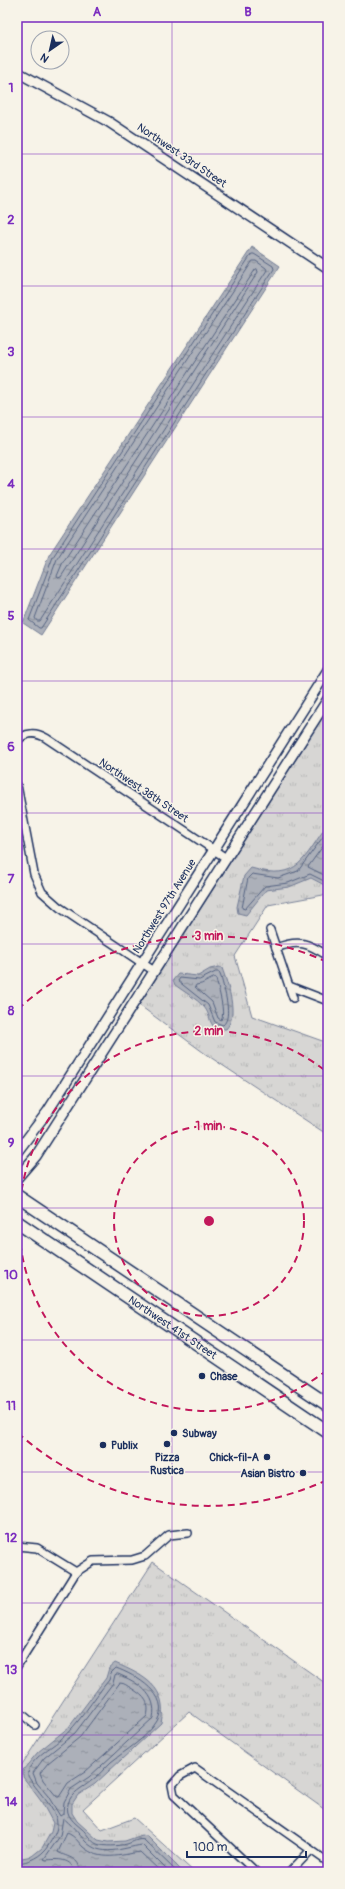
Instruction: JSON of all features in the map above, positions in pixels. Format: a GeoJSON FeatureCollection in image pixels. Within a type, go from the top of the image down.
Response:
{"type":"FeatureCollection","features":[{"type":"Feature","properties":{"kind":"main road","name":"Northwest 41st Street"},"geometry":{"type":"LineString","coordinates":[[17,1196],[328,1405]]}},
{"type":"Feature","properties":{"kind":"main road","name":"Northwest 41st Street"},"geometry":{"type":"LineString","coordinates":[[17,1222],[328,1432]]}},
{"type":"Feature","properties":{"kind":"street","name":"Northwest 33rd Street"},"geometry":{"type":"LineString","coordinates":[[17,72],[109,122],[328,268]]}},
{"type":"Feature","properties":{"kind":"street","name":"Northwest 97th Avenue"},"geometry":{"type":"LineString","coordinates":[[17,1152],[40,1123],[328,670]]}},
{"type":"Feature","properties":{"kind":"street"},"geometry":{"type":"LineString","coordinates":[[17,1178],[36,1156],[328,699]]}},
{"type":"Feature","properties":{"kind":"street","name":"Northwest 38th Street"},"geometry":{"type":"LineString","coordinates":[[17,741],[23,736],[31,734],[38,734],[49,740],[226,858]]}},
{"type":"Feature","properties":{"kind":"street"},"geometry":{"type":"LineString","coordinates":[[278,749],[291,757]]}},
{"type":"Feature","properties":{"kind":"street"},"geometry":{"type":"LineString","coordinates":[[17,785],[35,878],[42,892],[55,905],[154,971]]}},
{"type":"Feature","properties":{"kind":"street"},"geometry":{"type":"LineString","coordinates":[[270,930],[293,998]]}},
{"type":"Feature","properties":{"kind":"street"},"geometry":{"type":"LineString","coordinates":[[276,948],[289,943],[304,943],[328,956]]}},
{"type":"Feature","properties":{"kind":"street"},"geometry":{"type":"LineString","coordinates":[[289,986],[328,1002]]}},
{"type":"Feature","properties":{"kind":"street"},"geometry":{"type":"LineString","coordinates":[[17,1666],[76,1572],[93,1561],[132,1560],[145,1556],[169,1535],[188,1533]]}},
{"type":"Feature","properties":{"kind":"street"},"geometry":{"type":"LineString","coordinates":[[17,1546],[37,1548],[76,1572]]}},
{"type":"Feature","properties":{"kind":"street"},"geometry":{"type":"LineString","coordinates":[[17,1710],[35,1724]]}},
{"type":"Feature","properties":{"kind":"street"},"geometry":{"type":"LineString","coordinates":[[256,1872],[187,1808],[172,1791],[172,1785],[180,1776],[195,1768],[328,1862]]}},
{"type":"Feature","properties":{"kind":"street"},"geometry":{"type":"LineString","coordinates":[[290,1872],[311,1850]]}},
{"type":"Feature","properties":{"kind":"green space"},"geometry":{"type":"Polygon","coordinates":[[[328,709],[328,899],[323,895],[268,905],[235,956],[252,1016],[328,1043],[328,1135],[207,1055],[139,1005],[328,709]]]}},
{"type":"Feature","properties":{"kind":"green space"},"geometry":{"type":"Polygon","coordinates":[[[153,1562],[328,1685],[328,1812],[189,1712],[83,1809],[102,1830],[134,1818],[194,1872],[17,1872],[17,1764],[21,1766],[153,1562]]]}},
{"type":"Feature","properties":{"kind":"water"},"geometry":{"type":"Polygon","coordinates":[[[252,247],[280,266],[41,635],[23,623],[49,555],[252,247]]]}},
{"type":"Feature","properties":{"kind":"water"},"geometry":{"type":"Polygon","coordinates":[[[328,824],[328,887],[311,878],[289,887],[266,890],[246,915],[238,913],[237,907],[244,876],[251,868],[267,872],[280,872],[290,869],[305,857],[328,824]]]}},
{"type":"Feature","properties":{"kind":"water"},"geometry":{"type":"Polygon","coordinates":[[[219,967],[222,968],[227,983],[232,1008],[230,1023],[226,1029],[215,1027],[204,1007],[175,985],[173,980],[178,974],[198,976],[210,969],[219,967]]]}},
{"type":"Feature","properties":{"kind":"water"},"geometry":{"type":"Polygon","coordinates":[[[115,1663],[135,1672],[152,1684],[161,1700],[161,1723],[95,1784],[78,1795],[72,1804],[72,1813],[77,1821],[98,1840],[108,1842],[125,1841],[142,1835],[147,1836],[183,1872],[68,1872],[56,1868],[17,1872],[17,1859],[32,1856],[42,1848],[51,1832],[53,1823],[41,1801],[23,1777],[23,1770],[38,1752],[69,1727],[106,1678],[109,1668],[115,1663]]]}},
{"type":"Feature","properties":{"kind":"place","name":"Chase"},"geometry":{"type":"Point","coordinates":[202,1376]}},
{"type":"Feature","properties":{"kind":"place","name":"Subway"},"geometry":{"type":"Point","coordinates":[174,1433]}},
{"type":"Feature","properties":{"kind":"place","name":"Pizza Rustica"},"geometry":{"type":"Point","coordinates":[167,1444]}},
{"type":"Feature","properties":{"kind":"place","name":"Publix"},"geometry":{"type":"Point","coordinates":[103,1445]}},
{"type":"Feature","properties":{"kind":"place","name":"Chick-fil-A"},"geometry":{"type":"Point","coordinates":[267,1457]}},
{"type":"Feature","properties":{"kind":"place","name":"Asian Bistro"},"geometry":{"type":"Point","coordinates":[303,1473]}}]}
